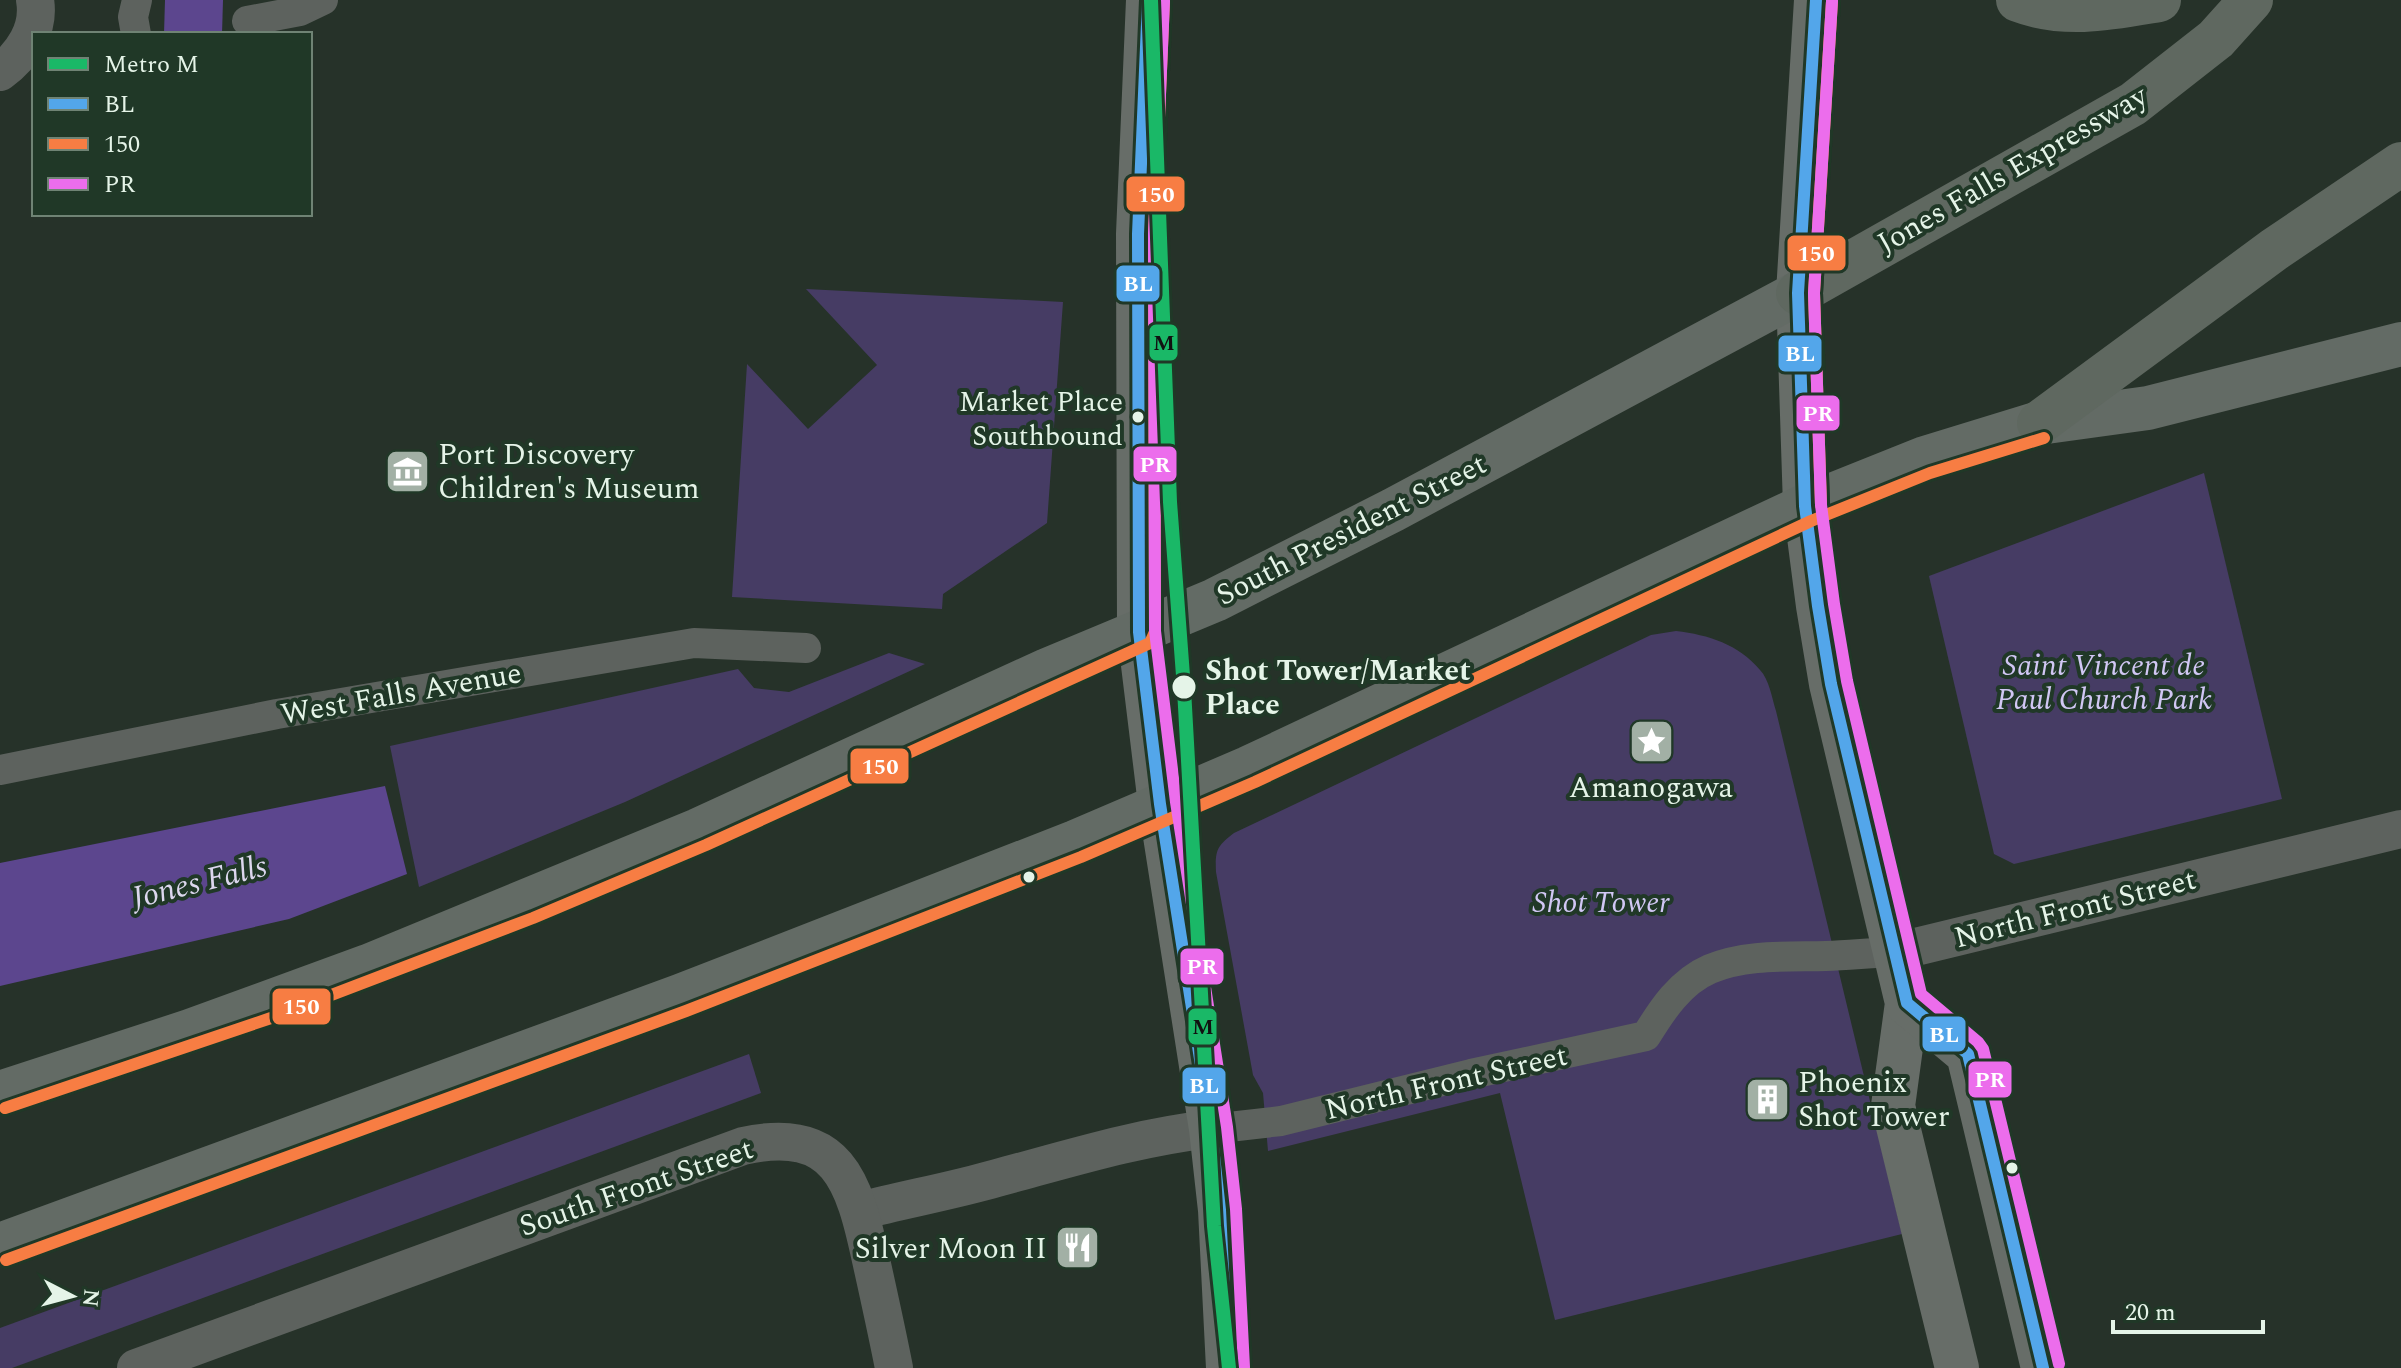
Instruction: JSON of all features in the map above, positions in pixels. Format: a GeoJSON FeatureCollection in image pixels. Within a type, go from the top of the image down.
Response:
{"type":"FeatureCollection","features":[{"type":"Feature","properties":{"kind":"highway"},"geometry":{"type":"LineString","coordinates":[[2018,0],[2064,12],[2109,9],[2159,0]]}},
{"type":"Feature","properties":{"kind":"highway","name":"Jones Falls Expressway"},"geometry":{"type":"LineString","coordinates":[[1798,293],[2133,104],[2216,39],[2251,0]]}},
{"type":"Feature","properties":{"kind":"highway"},"geometry":{"type":"LineString","coordinates":[[2039,423],[2275,249],[2401,164]]}},
{"type":"Feature","properties":{"kind":"main road"},"geometry":{"type":"LineString","coordinates":[[1148,0],[1138,234],[1139,632],[1160,804],[1211,1129],[1220,1210],[1228,1368]]}},
{"type":"Feature","properties":{"kind":"main road"},"geometry":{"type":"LineString","coordinates":[[1816,0],[1798,293],[1805,506],[1831,684],[1907,1003],[1893,1106],[1957,1368]]}},
{"type":"Feature","properties":{"kind":"main road","name":"South President Street"},"geometry":{"type":"LineString","coordinates":[[0,1093],[190,1031],[368,966],[698,830],[1047,670],[1215,600],[1393,510],[1798,293]]}},
{"type":"Feature","properties":{"kind":"main road"},"geometry":{"type":"LineString","coordinates":[[0,1245],[680,996],[1075,842],[1248,768],[1805,506],[1925,458],[2039,423],[2148,408],[2401,344]]}},
{"type":"Feature","properties":{"kind":"main road"},"geometry":{"type":"LineString","coordinates":[[1907,1003],[1968,1054],[2043,1368]]}},
{"type":"Feature","properties":{"kind":"street"},"geometry":{"type":"LineString","coordinates":[[0,72],[13,62],[26,45],[34,26],[35,0]]}},
{"type":"Feature","properties":{"kind":"street"},"geometry":{"type":"LineString","coordinates":[[136,32],[133,17],[137,0]]}},
{"type":"Feature","properties":{"kind":"street"},"geometry":{"type":"LineString","coordinates":[[246,18],[300,11],[323,0]]}},
{"type":"Feature","properties":{"kind":"street","name":"West Falls Avenue"},"geometry":{"type":"LineString","coordinates":[[0,770],[277,714],[694,643],[806,648]]}},
{"type":"Feature","properties":{"kind":"street","name":"North Front Street"},"geometry":{"type":"LineString","coordinates":[[1211,1129],[1281,1121],[1471,1074],[1646,1036],[1665,1007],[1685,985],[1708,970],[1738,961],[1783,956],[1895,952],[2401,829]]}},
{"type":"Feature","properties":{"kind":"street"},"geometry":{"type":"LineString","coordinates":[[860,1211],[992,1180],[1129,1142],[1168,1133],[1211,1129]]}},
{"type":"Feature","properties":{"kind":"street","name":"South Front Street"},"geometry":{"type":"LineString","coordinates":[[136,1368],[743,1146],[770,1140],[805,1144],[825,1154],[846,1175],[860,1211],[894,1368]]}},
{"type":"Feature","properties":{"kind":"green space"},"geometry":{"type":"Polygon","coordinates":[[[806,289],[1063,302],[1047,523],[943,594],[942,609],[732,597],[747,364],[808,429],[877,365],[806,289]]]}},
{"type":"Feature","properties":{"kind":"green space","name":"Saint Vincent de Paul Church Park"},"geometry":{"type":"Polygon","coordinates":[[[2204,473],[2282,799],[2014,864],[1994,854],[1929,576],[2204,473]]]}},
{"type":"Feature","properties":{"kind":"green space","name":"Shot Tower"},"geometry":{"type":"Polygon","coordinates":[[[1676,631],[1711,638],[1732,647],[1751,661],[1768,684],[1902,1234],[1555,1320],[1500,1093],[1268,1151],[1263,1093],[1253,1075],[1216,872],[1217,853],[1234,833],[1651,635],[1676,631]]]}},
{"type":"Feature","properties":{"kind":"green space"},"geometry":{"type":"Polygon","coordinates":[[[889,653],[925,664],[625,802],[419,887],[390,746],[738,669],[754,688],[789,692],[889,653]]]}},
{"type":"Feature","properties":{"kind":"green space"},"geometry":{"type":"Polygon","coordinates":[[[749,1054],[761,1093],[12,1368],[0,1368],[0,1328],[749,1054]]]}},
{"type":"Feature","properties":{"kind":"water"},"geometry":{"type":"Polygon","coordinates":[[[165,0],[223,0],[222,32],[164,32],[165,0]]]}},
{"type":"Feature","properties":{"kind":"water","name":"Jones Falls"},"geometry":{"type":"Polygon","coordinates":[[[385,786],[407,874],[289,919],[0,986],[0,863],[385,786]]]}},
{"type":"Feature","properties":{"kind":"metro line","name":"M"},"geometry":{"type":"LineString","coordinates":[[1151,0],[1170,502],[1184,689],[1214,1226],[1229,1368]]}},
{"type":"Feature","properties":{"kind":"transit line","name":"BL"},"geometry":{"type":"LineString","coordinates":[[1148,0],[1138,234],[1139,632],[1160,804],[1211,1129],[1220,1210],[1228,1368]]}},
{"type":"Feature","properties":{"kind":"transit line","name":"BL"},"geometry":{"type":"LineString","coordinates":[[1816,0],[1798,293],[1805,506],[1818,606],[1831,684],[1907,1003],[1968,1054],[2043,1368]]}},
{"type":"Feature","properties":{"kind":"transit line","name":"150"},"geometry":{"type":"LineString","coordinates":[[5,1108],[271,1018],[533,918],[706,845],[1150,643],[1155,632],[1154,234],[1164,1]]}},
{"type":"Feature","properties":{"kind":"transit line","name":"PR"},"geometry":{"type":"LineString","coordinates":[[1164,1],[1154,234],[1155,631],[1176,802],[1227,1127],[1236,1209],[1244,1367]]}},
{"type":"Feature","properties":{"kind":"transit line","name":"150"},"geometry":{"type":"LineString","coordinates":[[1821,505],[1814,293],[1832,1]]}},
{"type":"Feature","properties":{"kind":"transit line","name":"PR"},"geometry":{"type":"LineString","coordinates":[[1832,1],[1814,293],[1821,505],[1834,604],[1847,681],[1921,994],[1983,1049],[2059,1364]]}},
{"type":"Feature","properties":{"kind":"transit line","name":"150"},"geometry":{"type":"LineString","coordinates":[[6,1260],[686,1011],[1081,857],[1255,782],[1811,521],[1930,473],[2044,438]]}},
{"type":"Feature","properties":{"kind":"place","name":"Market Place Southbound"},"geometry":{"type":"Point","coordinates":[1138,417]}},
{"type":"Feature","properties":{"kind":"place","name":"Port Discovery Children's Museum"},"geometry":{"type":"Point","coordinates":[407,471]}},
{"type":"Feature","properties":{"kind":"place","name":"Shot Tower/Market Place"},"geometry":{"type":"Point","coordinates":[1184,687]}},
{"type":"Feature","properties":{"kind":"place","name":"Amanogawa"},"geometry":{"type":"Point","coordinates":[1651,741]}},
{"type":"Feature","properties":{"kind":"place","name":"Phoenix Shot Tower"},"geometry":{"type":"Point","coordinates":[1767,1099]}},
{"type":"Feature","properties":{"kind":"place","name":"Silver Moon II"},"geometry":{"type":"Point","coordinates":[1078,1248]}}]}
